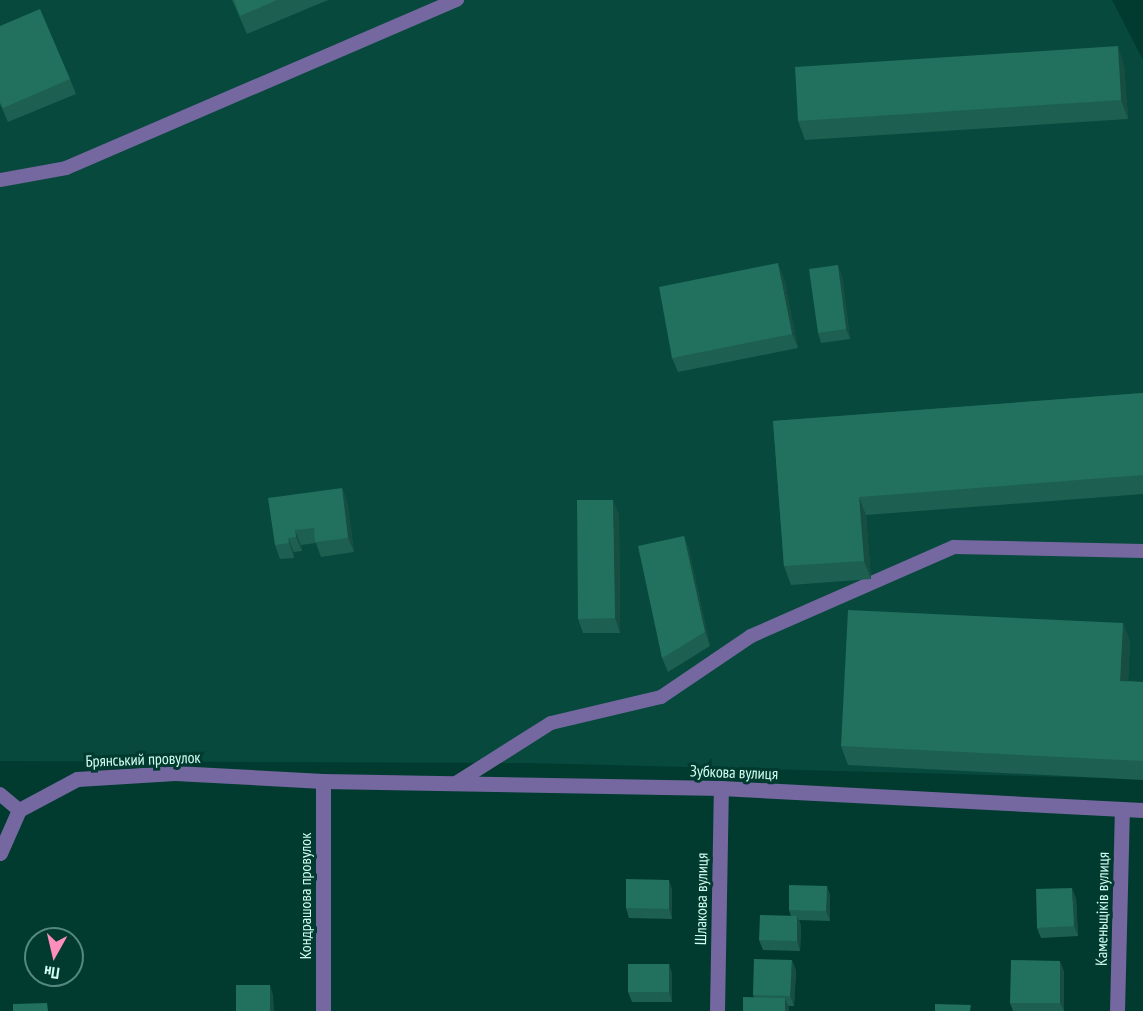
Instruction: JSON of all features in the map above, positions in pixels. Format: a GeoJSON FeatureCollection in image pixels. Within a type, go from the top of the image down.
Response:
{"type":"FeatureCollection","features":[{"type":"Feature","properties":{"kind":"street","name":"Брянський провулок"},"geometry":{"type":"LineString","coordinates":[[19,810],[77,779],[175,773],[323,781]]}},
{"type":"Feature","properties":{"kind":"street","name":"Зубкова вулиця"},"geometry":{"type":"LineString","coordinates":[[323,781],[721,788],[1143,810]]}},
{"type":"Feature","properties":{"kind":"street","name":"Кондрашова провулок"},"geometry":{"type":"LineString","coordinates":[[323,781],[323,1011]]}},
{"type":"Feature","properties":{"kind":"street","name":"Шлакова вулиця"},"geometry":{"type":"LineString","coordinates":[[717,1011],[721,788]]}},
{"type":"Feature","properties":{"kind":"street","name":"Каменьщіків вулиця"},"geometry":{"type":"LineString","coordinates":[[1118,1011],[1122,809]]}},
{"type":"Feature","properties":{"kind":"street"},"geometry":{"type":"LineString","coordinates":[[0,853],[19,810]]}},
{"type":"Feature","properties":{"kind":"lane"},"geometry":{"type":"LineString","coordinates":[[0,180],[66,168],[457,0]]}},
{"type":"Feature","properties":{"kind":"lane"},"geometry":{"type":"LineString","coordinates":[[456,783],[551,723],[661,697],[750,636],[954,547],[1143,551]]}},
{"type":"Feature","properties":{"kind":"lane"},"geometry":{"type":"LineString","coordinates":[[0,794],[19,810]]}},
{"type":"Feature","properties":{"kind":"shaded area"},"geometry":{"type":"Polygon","coordinates":[[[0,0],[1112,0],[1143,60],[1143,779],[530,763],[0,761],[0,0]]]}},
{"type":"Feature","properties":{"kind":"building"},"geometry":{"type":"Polygon","coordinates":[[[234,0],[277,0],[240,16],[234,0]]]}},
{"type":"Feature","properties":{"kind":"building"},"geometry":{"type":"Polygon","coordinates":[[[40,9],[70,79],[3,108],[0,102],[0,26],[40,9]]]}},
{"type":"Feature","properties":{"kind":"building"},"geometry":{"type":"Polygon","coordinates":[[[1118,46],[1121,100],[798,121],[795,67],[1118,46]]]}},
{"type":"Feature","properties":{"kind":"building"},"geometry":{"type":"Polygon","coordinates":[[[778,263],[792,334],[672,358],[659,287],[778,263]]]}},
{"type":"Feature","properties":{"kind":"building"},"geometry":{"type":"Polygon","coordinates":[[[838,265],[846,329],[818,333],[809,269],[838,265]]]}},
{"type":"Feature","properties":{"kind":"building"},"geometry":{"type":"Polygon","coordinates":[[[1143,393],[1143,475],[859,497],[864,561],[784,566],[773,421],[1143,393]]]}},
{"type":"Feature","properties":{"kind":"building"},"geometry":{"type":"Polygon","coordinates":[[[342,488],[348,538],[315,542],[314,528],[295,530],[296,537],[288,538],[289,543],[275,545],[268,498],[342,488]]]}},
{"type":"Feature","properties":{"kind":"building"},"geometry":{"type":"Polygon","coordinates":[[[577,500],[613,500],[615,618],[578,619],[577,500]]]}},
{"type":"Feature","properties":{"kind":"building"},"geometry":{"type":"Polygon","coordinates":[[[684,536],[705,632],[662,658],[638,546],[684,536]]]}},
{"type":"Feature","properties":{"kind":"building"},"geometry":{"type":"Polygon","coordinates":[[[848,610],[1123,623],[1120,681],[1143,682],[1143,761],[841,746],[848,610]]]}},
{"type":"Feature","properties":{"kind":"building"},"geometry":{"type":"Polygon","coordinates":[[[626,879],[669,880],[669,909],[626,908],[626,879]]]}},
{"type":"Feature","properties":{"kind":"building"},"geometry":{"type":"Polygon","coordinates":[[[789,885],[827,886],[826,911],[789,910],[789,885]]]}},
{"type":"Feature","properties":{"kind":"building"},"geometry":{"type":"Polygon","coordinates":[[[1072,888],[1074,926],[1037,928],[1036,889],[1072,888]]]}},
{"type":"Feature","properties":{"kind":"building"},"geometry":{"type":"Polygon","coordinates":[[[760,915],[797,916],[797,941],[759,940],[760,915]]]}},
{"type":"Feature","properties":{"kind":"building"},"geometry":{"type":"Polygon","coordinates":[[[754,959],[792,960],[790,996],[753,995],[754,959]]]}},
{"type":"Feature","properties":{"kind":"building"},"geometry":{"type":"Polygon","coordinates":[[[1011,960],[1060,961],[1060,1003],[1010,1003],[1011,960]]]}},
{"type":"Feature","properties":{"kind":"building"},"geometry":{"type":"Polygon","coordinates":[[[628,964],[669,964],[669,992],[628,992],[628,964]]]}},
{"type":"Feature","properties":{"kind":"building"},"geometry":{"type":"Polygon","coordinates":[[[236,985],[270,985],[270,1011],[236,1011],[236,985]]]}},
{"type":"Feature","properties":{"kind":"building"},"geometry":{"type":"Polygon","coordinates":[[[743,997],[785,998],[785,1011],[743,1011],[743,997]]]}},
{"type":"Feature","properties":{"kind":"building"},"geometry":{"type":"Polygon","coordinates":[[[47,1003],[48,1011],[13,1011],[13,1004],[47,1003]]]}},
{"type":"Feature","properties":{"kind":"building"},"geometry":{"type":"Polygon","coordinates":[[[935,1004],[971,1005],[970,1011],[935,1011],[935,1004]]]}}]}
